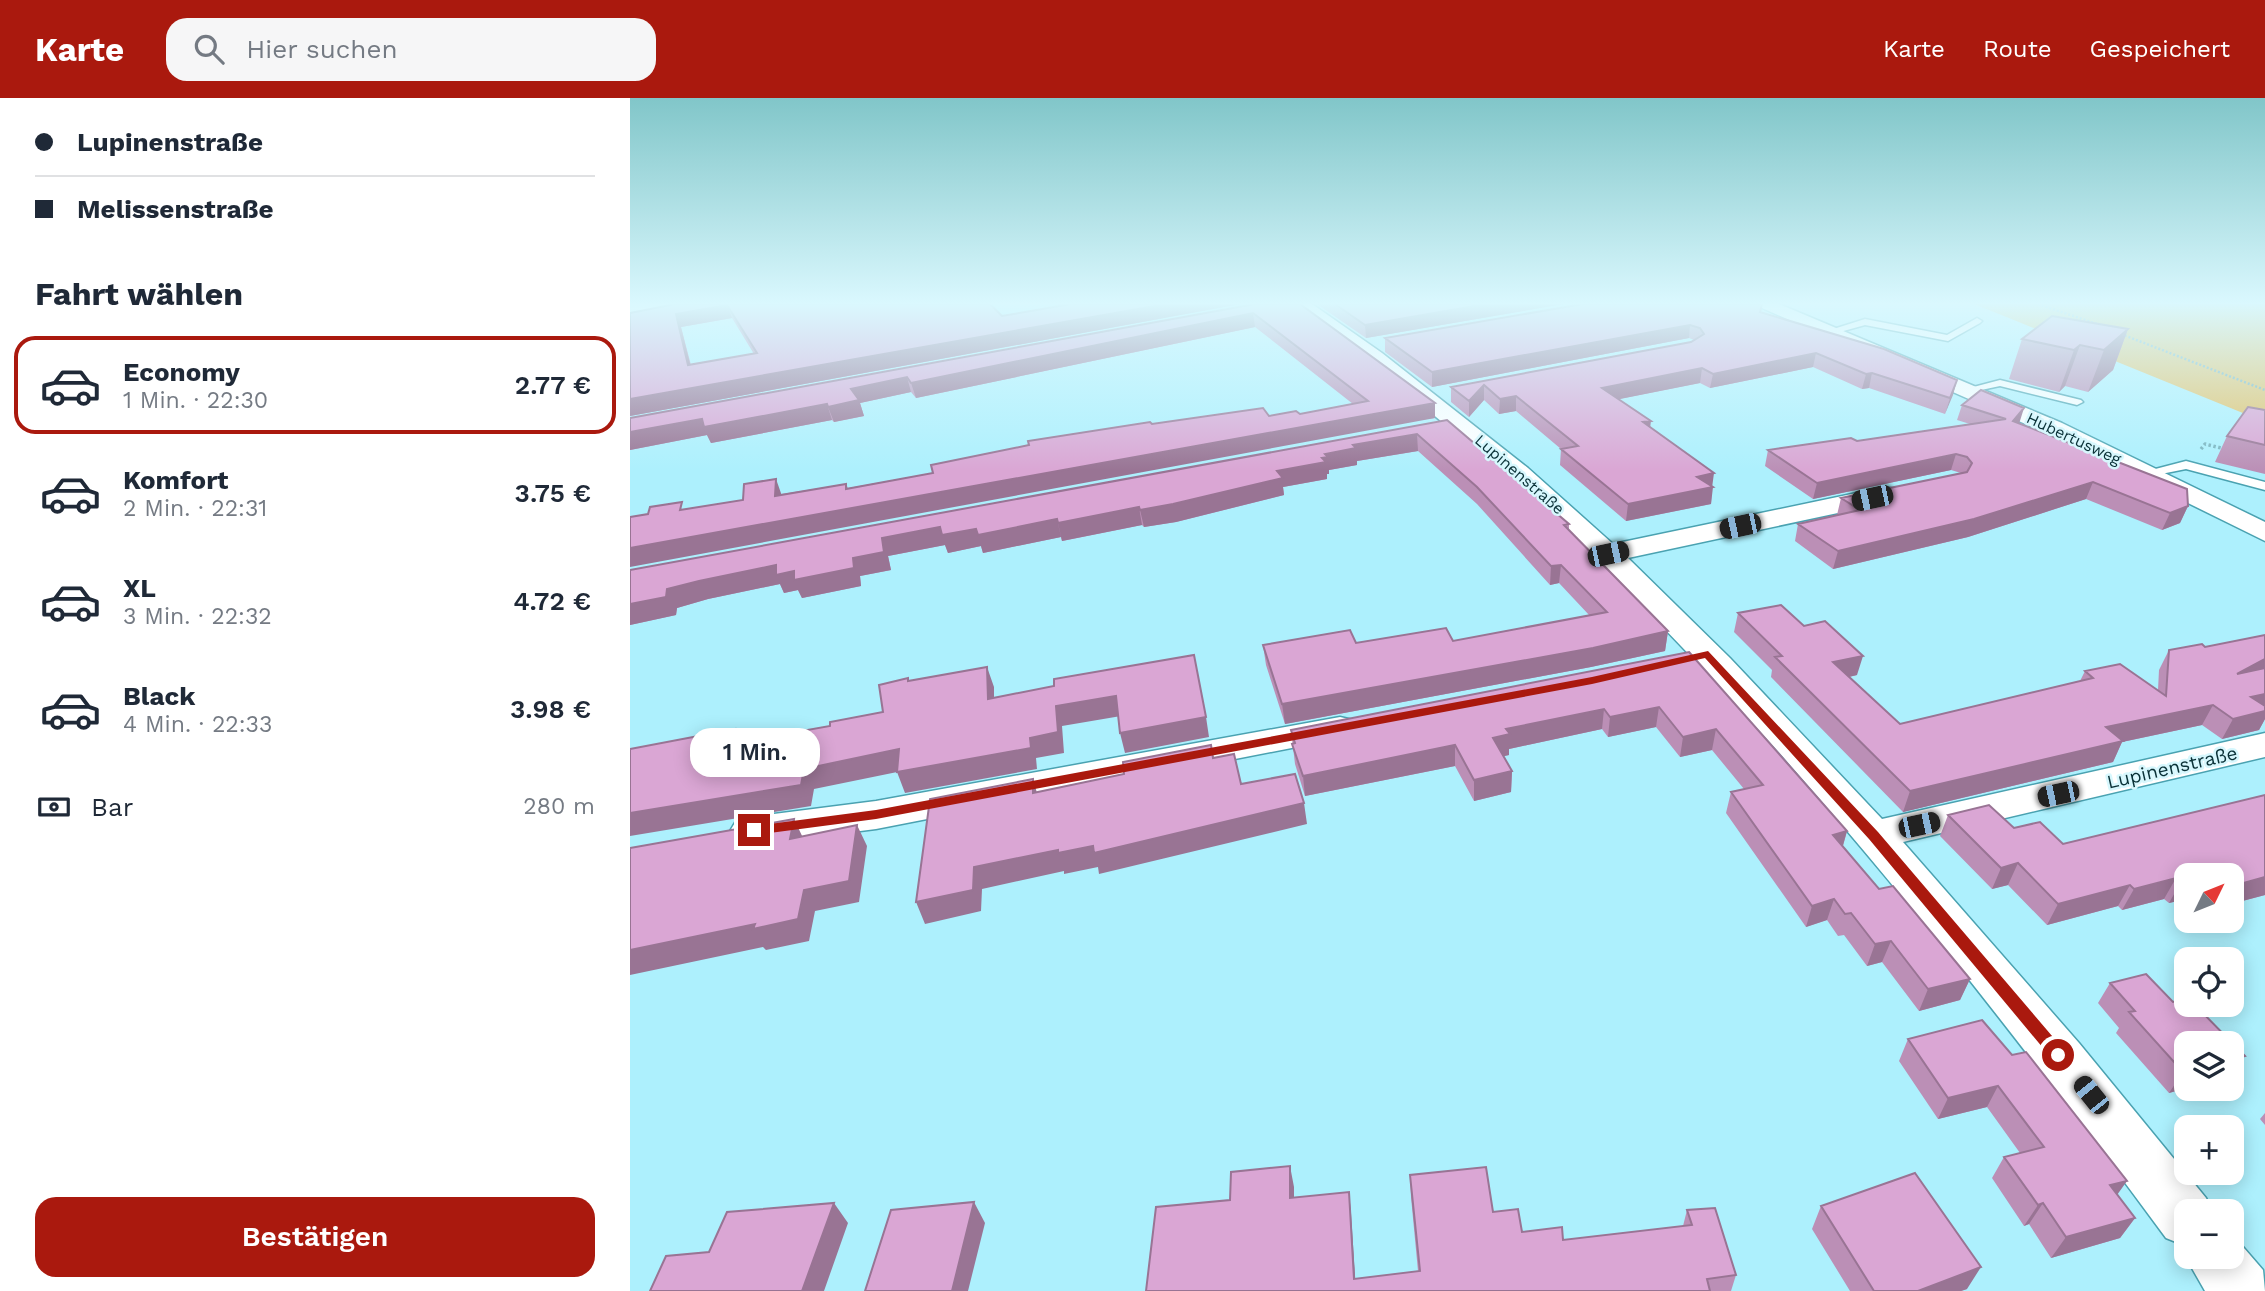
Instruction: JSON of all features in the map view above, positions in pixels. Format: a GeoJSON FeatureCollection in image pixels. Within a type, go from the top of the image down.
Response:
{"type":"FeatureCollection","features":[{"type":"Feature","properties":{"kind":"street","name":"Lupinenstraße"},"geometry":{"type":"LineString","coordinates":[[1392,360],[1442,410],[1608,554],[1708,654],[1873,835],[2003,986],[2174,1203]]}},
{"type":"Feature","properties":{"kind":"street","name":"Hubertusweg"},"geometry":{"type":"LineString","coordinates":[[1895,360],[2146,472],[2265,533]]}},
{"type":"Feature","properties":{"kind":"street"},"geometry":{"type":"LineString","coordinates":[[1608,554],[1912,489]]}},
{"type":"Feature","properties":{"kind":"street"},"geometry":{"type":"LineString","coordinates":[[1669,663],[1708,654]]}},
{"type":"Feature","properties":{"kind":"street"},"geometry":{"type":"LineString","coordinates":[[711,838],[778,826],[876,815],[1376,721]]}},
{"type":"Feature","properties":{"kind":"street","name":"Lupinenstraße"},"geometry":{"type":"LineString","coordinates":[[1873,835],[2265,746]]}},
{"type":"Feature","properties":{"kind":"street"},"geometry":{"type":"LineString","coordinates":[[2225,1269],[2242,1291]]}},
{"type":"Feature","properties":{"kind":"lane"},"geometry":{"type":"LineString","coordinates":[[1967,390],[2000,383],[2077,402]]}},
{"type":"Feature","properties":{"kind":"lane"},"geometry":{"type":"LineString","coordinates":[[2146,472],[2186,465],[2265,486]]}},
{"type":"Feature","properties":{"kind":"path"},"geometry":{"type":"LineString","coordinates":[[2185,360],[2265,390]]}},
{"type":"Feature","properties":{"kind":"shaded area"},"geometry":{"type":"Polygon","coordinates":[[[2112,360],[2265,360],[2265,422],[2112,360]]]}},
{"type":"Feature","properties":{"kind":"building"},"geometry":{"type":"Polygon","coordinates":[[[630,360],[687,360],[688,365],[719,360],[852,360],[630,399],[630,360]]]}},
{"type":"Feature","properties":{"kind":"building"},"geometry":{"type":"Polygon","coordinates":[[[950,360],[1025,360],[911,383],[907,377],[851,389],[859,400],[704,427],[702,419],[630,432],[630,418],[950,360]]]}},
{"type":"Feature","properties":{"kind":"building"},"geometry":{"type":"Polygon","coordinates":[[[1314,360],[1376,360],[1435,403],[630,548],[630,517],[648,514],[650,507],[682,502],[680,510],[743,500],[744,484],[776,479],[775,496],[846,484],[846,489],[933,473],[931,465],[1029,445],[1028,441],[1263,408],[1269,416],[1296,411],[1300,414],[1368,401],[1314,360]]]}},
{"type":"Feature","properties":{"kind":"building"},"geometry":{"type":"Polygon","coordinates":[[[1415,360],[1500,360],[1432,372],[1415,360]]]}},
{"type":"Feature","properties":{"kind":"building"},"geometry":{"type":"Polygon","coordinates":[[[1597,360],[1783,360],[1713,374],[1702,368],[1602,388],[1651,421],[1643,422],[1714,473],[1697,477],[1713,487],[1628,504],[1561,449],[1578,446],[1516,396],[1500,399],[1484,385],[1469,401],[1451,387],[1597,360]]]}},
{"type":"Feature","properties":{"kind":"building"},"geometry":{"type":"Polygon","coordinates":[[[1832,360],[1909,360],[1957,380],[1950,398],[1872,373],[1866,374],[1832,360]]]}},
{"type":"Feature","properties":{"kind":"building"},"geometry":{"type":"Polygon","coordinates":[[[1981,390],[2024,408],[2013,421],[2187,489],[2188,506],[2170,513],[2093,482],[1974,519],[1838,551],[1798,524],[1860,510],[1841,498],[1967,472],[1972,463],[1967,457],[1956,454],[1817,483],[1768,450],[1851,438],[1857,441],[2006,419],[1962,405],[1981,390]]]}},
{"type":"Feature","properties":{"kind":"building"},"geometry":{"type":"Polygon","coordinates":[[[2248,407],[2265,410],[2265,445],[2227,436],[2248,407]]]}},
{"type":"Feature","properties":{"kind":"building"},"geometry":{"type":"Polygon","coordinates":[[[1447,420],[1569,524],[1564,525],[1668,631],[1593,648],[1282,704],[1263,645],[1350,630],[1356,643],[1446,628],[1453,641],[1607,612],[1561,565],[1551,566],[1477,487],[1417,434],[1353,445],[1356,448],[1325,454],[1328,457],[1322,458],[1326,462],[1277,471],[1283,478],[1173,504],[1140,510],[1139,507],[1058,523],[1057,519],[978,535],[976,529],[942,535],[940,527],[882,538],[884,552],[853,558],[854,568],[794,580],[794,571],[776,575],[776,565],[667,589],[666,597],[630,604],[630,570],[1447,420]]]}},
{"type":"Feature","properties":{"kind":"building"},"geometry":{"type":"Polygon","coordinates":[[[1781,605],[1804,626],[1825,621],[1863,656],[1833,662],[1900,724],[2093,678],[2085,671],[2120,664],[2166,696],[2169,650],[2202,644],[2205,647],[2265,635],[2265,659],[2237,674],[2265,668],[2265,694],[2251,697],[2265,706],[2265,711],[2233,719],[2213,705],[2106,727],[2123,741],[1910,791],[1775,657],[1782,656],[1738,613],[1781,605]]]}},
{"type":"Feature","properties":{"kind":"building"},"geometry":{"type":"Polygon","coordinates":[[[1689,652],[1847,831],[1833,835],[1879,889],[1893,886],[1970,979],[1928,989],[1891,941],[1875,944],[1851,913],[1845,914],[1834,899],[1812,906],[1731,792],[1763,785],[1716,729],[1683,737],[1659,707],[1610,717],[1604,709],[1506,729],[1510,734],[1493,738],[1512,771],[1474,780],[1455,745],[1303,776],[1292,744],[1295,743],[1291,730],[1689,652]]]}},
{"type":"Feature","properties":{"kind":"building"},"geometry":{"type":"Polygon","coordinates":[[[1194,655],[1206,717],[1120,733],[1116,696],[1056,706],[1058,732],[1030,738],[1031,748],[897,772],[899,749],[804,769],[801,785],[630,813],[630,749],[735,729],[729,754],[806,739],[807,730],[830,726],[830,722],[883,712],[879,685],[908,678],[908,681],[987,667],[988,699],[1054,686],[1054,679],[1194,655]]]}},
{"type":"Feature","properties":{"kind":"building"},"geometry":{"type":"Polygon","coordinates":[[[1211,745],[1213,758],[1234,754],[1241,784],[1295,774],[1304,803],[1094,853],[1093,846],[1058,853],[1058,850],[974,867],[973,890],[916,902],[930,799],[1033,779],[1033,793],[1124,774],[1123,762],[1211,745]]]}},
{"type":"Feature","properties":{"kind":"building"},"geometry":{"type":"Polygon","coordinates":[[[2265,795],[2265,877],[2244,883],[2244,863],[2174,863],[2174,879],[2134,889],[2130,885],[2058,904],[2018,863],[2001,868],[1948,815],[1989,805],[2014,828],[2040,822],[2063,844],[2265,795]]]}},
{"type":"Feature","properties":{"kind":"building"},"geometry":{"type":"Polygon","coordinates":[[[794,819],[790,839],[857,825],[849,881],[804,890],[798,919],[753,929],[755,924],[630,950],[630,848],[794,819]]]}},
{"type":"Feature","properties":{"kind":"building"},"geometry":{"type":"Polygon","coordinates":[[[2146,974],[2174,1002],[2174,1017],[2207,1017],[2220,1031],[2174,1031],[2174,1062],[2129,1012],[2135,1011],[2110,983],[2146,974]]]}},
{"type":"Feature","properties":{"kind":"building"},"geometry":{"type":"Polygon","coordinates":[[[1982,1020],[2012,1055],[2026,1052],[2127,1181],[2110,1185],[2135,1218],[2066,1237],[2043,1203],[2038,1205],[2004,1157],[2044,1147],[1998,1086],[1948,1098],[1908,1039],[1982,1020]]]}},
{"type":"Feature","properties":{"kind":"building"},"geometry":{"type":"Polygon","coordinates":[[[1290,1166],[1290,1198],[1349,1192],[1354,1279],[1420,1271],[1410,1175],[1486,1167],[1493,1212],[1518,1209],[1522,1232],[1562,1227],[1563,1240],[1692,1225],[1687,1210],[1715,1208],[1736,1275],[1707,1279],[1710,1291],[1146,1291],[1156,1207],[1230,1200],[1231,1172],[1290,1166]]]}},
{"type":"Feature","properties":{"kind":"building"},"geometry":{"type":"Polygon","coordinates":[[[1915,1173],[1981,1267],[1918,1291],[1874,1291],[1821,1206],[1915,1173]]]}},
{"type":"Feature","properties":{"kind":"building"},"geometry":{"type":"Polygon","coordinates":[[[974,1202],[952,1291],[865,1291],[891,1210],[974,1202]]]}},
{"type":"Feature","properties":{"kind":"building"},"geometry":{"type":"Polygon","coordinates":[[[834,1203],[802,1291],[650,1291],[666,1256],[709,1252],[727,1212],[834,1203]]]}},
{"type":"Feature","properties":{"kind":"route"},"geometry":{"type":"LineString","coordinates":[[754,830],[876,815],[1592,680],[1708,654],[1873,835],[1994,975],[2058,1055]]}}]}
